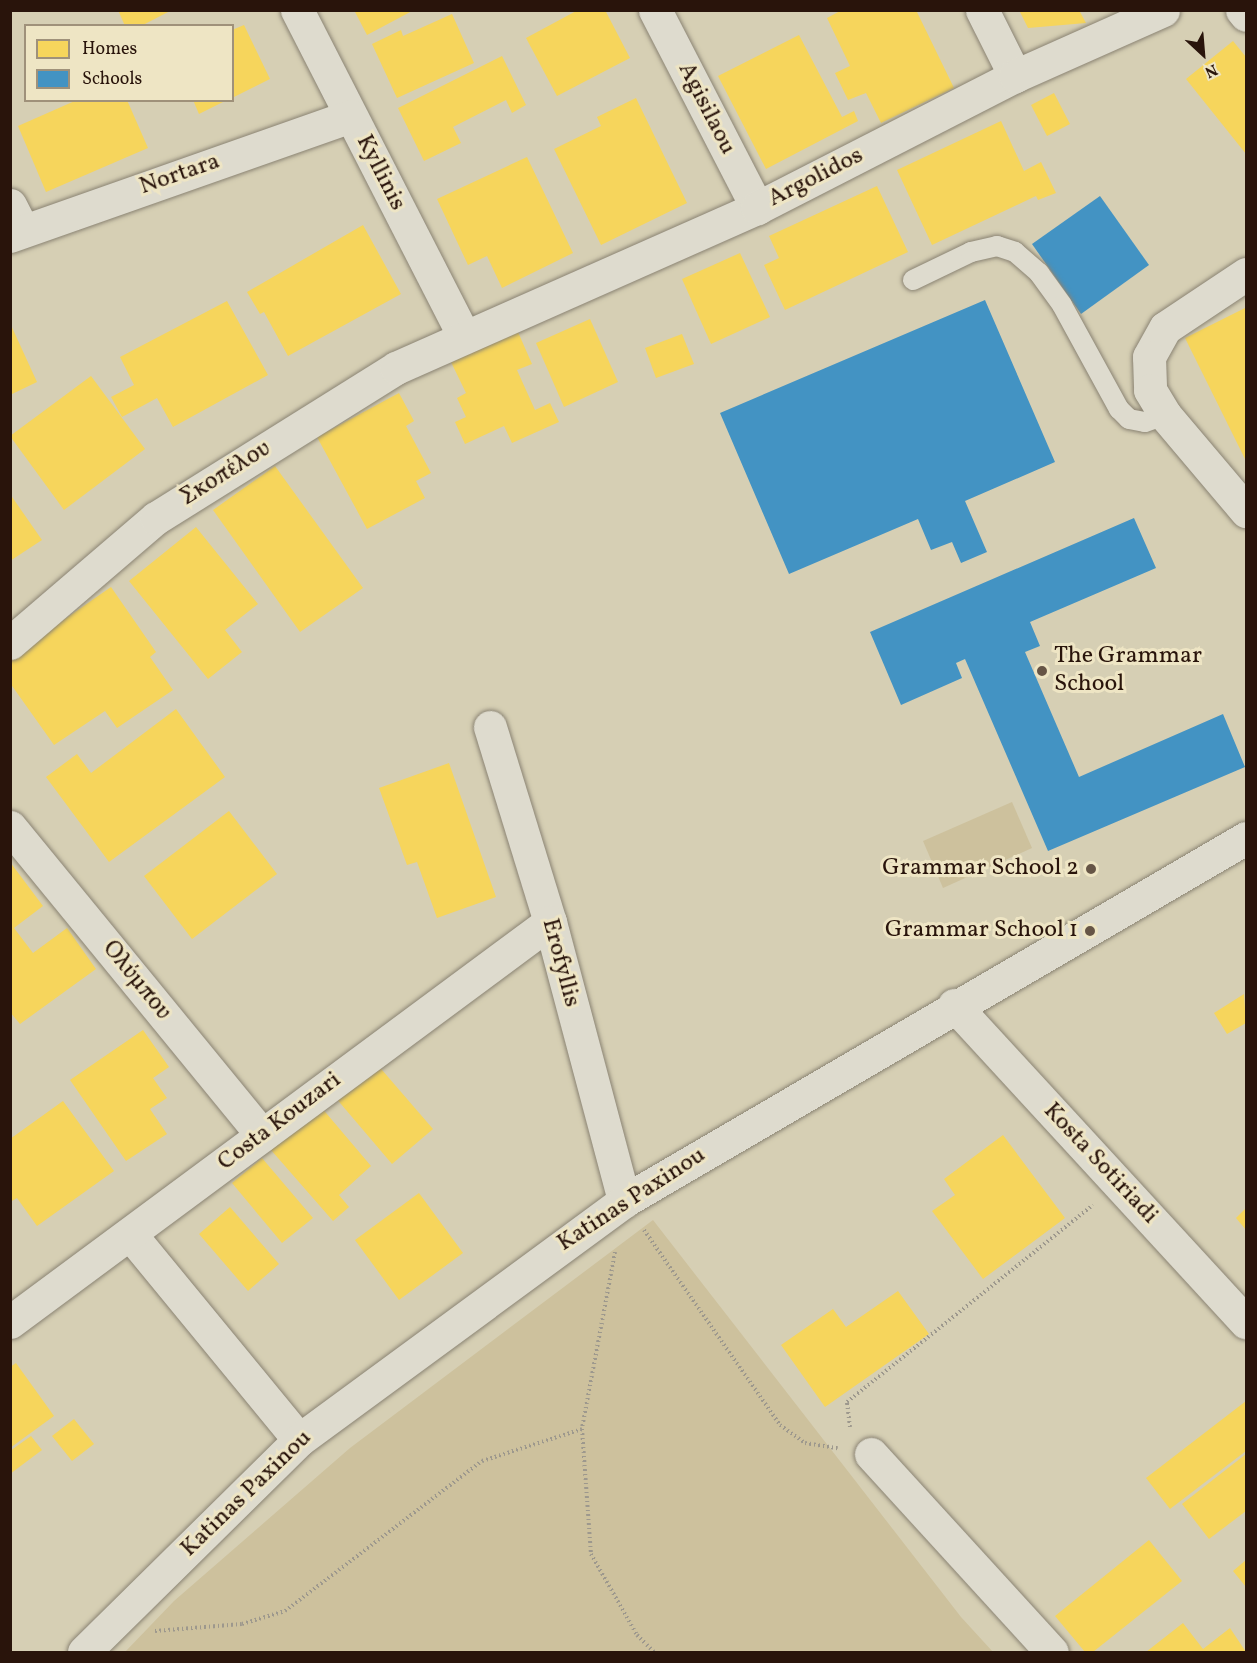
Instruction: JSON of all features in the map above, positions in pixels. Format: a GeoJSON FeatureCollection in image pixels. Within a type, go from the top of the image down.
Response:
{"type":"FeatureCollection","features":[{"type":"Feature","properties":{"kind":"street","name":"Kyllinis"},"geometry":{"type":"LineString","coordinates":[[297,10],[464,336]]}},
{"type":"Feature","properties":{"kind":"street","name":"Agisilaou"},"geometry":{"type":"LineString","coordinates":[[655,10],[757,208]]}},
{"type":"Feature","properties":{"kind":"street"},"geometry":{"type":"LineString","coordinates":[[982,10],[1015,76]]}},
{"type":"Feature","properties":{"kind":"street","name":"Argolidos"},"geometry":{"type":"LineString","coordinates":[[464,336],[757,208],[1015,76],[1163,10]]}},
{"type":"Feature","properties":{"kind":"street"},"geometry":{"type":"LineString","coordinates":[[1242,10],[1246,15]]}},
{"type":"Feature","properties":{"kind":"street","name":"Nortara"},"geometry":{"type":"LineString","coordinates":[[14,223],[351,116]]}},
{"type":"Feature","properties":{"kind":"street"},"geometry":{"type":"LineString","coordinates":[[1246,274],[1165,328],[1149,357],[1149,390],[1165,415],[1246,511]]}},
{"type":"Feature","properties":{"kind":"street","name":"Σκοπέλου"},"geometry":{"type":"LineString","coordinates":[[10,643],[156,518],[396,368],[464,336]]}},
{"type":"Feature","properties":{"kind":"street","name":"Erofyllis"},"geometry":{"type":"LineString","coordinates":[[490,727],[550,922],[624,1201]]}},
{"type":"Feature","properties":{"kind":"street","name":"Ολύμπου"},"geometry":{"type":"LineString","coordinates":[[10,827],[262,1135]]}},
{"type":"Feature","properties":{"kind":"street","name":"Katinas Paxinou"},"geometry":{"type":"LineString","coordinates":[[92,1644],[299,1440],[624,1201],[954,1005],[1246,838]]}},
{"type":"Feature","properties":{"kind":"street","name":"Costa Kouzari"},"geometry":{"type":"LineString","coordinates":[[12,1318],[130,1234],[550,922]]}},
{"type":"Feature","properties":{"kind":"street","name":"Kosta Sotiriadi"},"geometry":{"type":"LineString","coordinates":[[954,1005],[1246,1322]]}},
{"type":"Feature","properties":{"kind":"street"},"geometry":{"type":"LineString","coordinates":[[130,1234],[299,1440]]}},
{"type":"Feature","properties":{"kind":"street"},"geometry":{"type":"LineString","coordinates":[[862,1452],[1052,1653]]}},
{"type":"Feature","properties":{"kind":"lane"},"geometry":{"type":"LineString","coordinates":[[913,280],[971,252],[997,246],[1016,252],[1040,273],[1062,305],[1119,409],[1129,419],[1144,422],[1165,415]]}},
{"type":"Feature","properties":{"kind":"path"},"geometry":{"type":"LineString","coordinates":[[624,1201],[780,1425],[805,1443],[862,1452],[847,1402],[1119,1184]]}},
{"type":"Feature","properties":{"kind":"path"},"geometry":{"type":"LineString","coordinates":[[624,1201],[582,1429],[591,1554],[637,1635],[654,1653]]}},
{"type":"Feature","properties":{"kind":"path"},"geometry":{"type":"LineString","coordinates":[[92,1644],[242,1624],[285,1611],[482,1461],[582,1429]]}},
{"type":"Feature","properties":{"kind":"shaded area"},"geometry":{"type":"Polygon","coordinates":[[[1012,802],[1032,848],[943,888],[923,841],[1012,802]]]}},
{"type":"Feature","properties":{"kind":"shaded area"},"geometry":{"type":"Polygon","coordinates":[[[653,1220],[961,1617],[993,1652],[125,1652],[174,1601],[350,1448],[653,1220]]]}},
{"type":"Feature","properties":{"kind":"building: Homes"},"geometry":{"type":"Polygon","coordinates":[[[118,10],[172,10],[145,24],[124,24],[118,10]]]}},
{"type":"Feature","properties":{"kind":"building: Homes"},"geometry":{"type":"Polygon","coordinates":[[[354,10],[414,10],[367,35],[354,10]]]}},
{"type":"Feature","properties":{"kind":"building: Homes"},"geometry":{"type":"Polygon","coordinates":[[[578,10],[605,10],[630,58],[557,96],[526,38],[578,10]]]}},
{"type":"Feature","properties":{"kind":"building: Homes"},"geometry":{"type":"Polygon","coordinates":[[[842,10],[916,10],[954,88],[881,123],[866,93],[848,100],[835,73],[850,66],[827,18],[842,10]]]}},
{"type":"Feature","properties":{"kind":"building: Homes"},"geometry":{"type":"Polygon","coordinates":[[[1019,10],[1079,10],[1086,23],[1028,28],[1019,10]]]}},
{"type":"Feature","properties":{"kind":"building: Homes"},"geometry":{"type":"Polygon","coordinates":[[[452,14],[474,63],[397,98],[372,44],[401,30],[403,36],[452,14]]]}},
{"type":"Feature","properties":{"kind":"building: Homes"},"geometry":{"type":"Polygon","coordinates":[[[244,25],[270,79],[234,97],[234,29],[244,25]]]}},
{"type":"Feature","properties":{"kind":"building: Homes"},"geometry":{"type":"Polygon","coordinates":[[[799,35],[842,117],[854,111],[858,121],[766,169],[718,76],[799,35]]]}},
{"type":"Feature","properties":{"kind":"building: Homes"},"geometry":{"type":"Polygon","coordinates":[[[1233,41],[1246,57],[1246,154],[1186,79],[1233,41]]]}},
{"type":"Feature","properties":{"kind":"building: Homes"},"geometry":{"type":"Polygon","coordinates":[[[502,56],[526,105],[512,113],[506,100],[453,127],[461,143],[424,161],[398,108],[502,56]]]}},
{"type":"Feature","properties":{"kind":"building: Homes"},"geometry":{"type":"Polygon","coordinates":[[[1054,93],[1070,124],[1047,136],[1031,105],[1054,93]]]}},
{"type":"Feature","properties":{"kind":"building: Homes"},"geometry":{"type":"Polygon","coordinates":[[[636,98],[687,203],[601,245],[554,149],[601,126],[597,117],[636,98]]]}},
{"type":"Feature","properties":{"kind":"building: Homes"},"geometry":{"type":"Polygon","coordinates":[[[72,102],[128,102],[148,148],[46,192],[18,126],[72,102]]]}},
{"type":"Feature","properties":{"kind":"building: Homes"},"geometry":{"type":"Polygon","coordinates":[[[194,102],[223,102],[199,114],[194,102]]]}},
{"type":"Feature","properties":{"kind":"building: Homes"},"geometry":{"type":"Polygon","coordinates":[[[1001,121],[1024,171],[1041,162],[1056,193],[1038,200],[1036,196],[932,245],[897,170],[1001,121]]]}},
{"type":"Feature","properties":{"kind":"building: Homes"},"geometry":{"type":"Polygon","coordinates":[[[527,157],[573,253],[502,288],[487,256],[468,265],[437,199],[527,157]]]}},
{"type":"Feature","properties":{"kind":"building: Homes"},"geometry":{"type":"Polygon","coordinates":[[[877,186],[908,252],[785,310],[764,265],[779,258],[769,236],[877,186]]]}},
{"type":"Feature","properties":{"kind":"building: Homes"},"geometry":{"type":"Polygon","coordinates":[[[363,225],[401,294],[288,356],[264,312],[260,314],[247,292],[363,225]]]}},
{"type":"Feature","properties":{"kind":"building: Homes"},"geometry":{"type":"Polygon","coordinates":[[[740,253],[770,317],[711,344],[682,279],[740,253]]]}},
{"type":"Feature","properties":{"kind":"building: Homes"},"geometry":{"type":"Polygon","coordinates":[[[227,301],[268,375],[173,427],[157,398],[122,417],[111,397],[134,385],[120,357],[227,301]]]}},
{"type":"Feature","properties":{"kind":"building: Homes"},"geometry":{"type":"Polygon","coordinates":[[[1245,308],[1246,312],[1246,461],[1185,338],[1245,308]]]}},
{"type":"Feature","properties":{"kind":"building: Homes"},"geometry":{"type":"Polygon","coordinates":[[[590,319],[618,382],[564,407],[536,343],[590,319]]]}},
{"type":"Feature","properties":{"kind":"building: Homes"},"geometry":{"type":"Polygon","coordinates":[[[10,323],[37,382],[10,395],[10,323]]]}},
{"type":"Feature","properties":{"kind":"building: Homes"},"geometry":{"type":"Polygon","coordinates":[[[518,332],[532,364],[517,370],[535,410],[550,403],[559,422],[512,443],[504,426],[465,444],[455,422],[466,417],[457,398],[466,393],[451,362],[518,332]]]}},
{"type":"Feature","properties":{"kind":"building: Homes"},"geometry":{"type":"Polygon","coordinates":[[[682,334],[694,364],[656,378],[645,348],[682,334]]]}},
{"type":"Feature","properties":{"kind":"building: Homes"},"geometry":{"type":"Polygon","coordinates":[[[91,376],[145,449],[64,510],[10,436],[91,376]]]}},
{"type":"Feature","properties":{"kind":"building: Homes"},"geometry":{"type":"Polygon","coordinates":[[[399,393],[414,421],[406,426],[431,473],[416,481],[425,498],[367,529],[317,437],[399,393]]]}},
{"type":"Feature","properties":{"kind":"building: Homes"},"geometry":{"type":"Polygon","coordinates":[[[275,466],[363,588],[300,632],[213,510],[275,466]]]}},
{"type":"Feature","properties":{"kind":"building: Homes"},"geometry":{"type":"Polygon","coordinates":[[[10,494],[42,540],[10,561],[10,494]]]}},
{"type":"Feature","properties":{"kind":"building: Homes"},"geometry":{"type":"Polygon","coordinates":[[[196,527],[258,604],[225,630],[242,652],[208,679],[129,581],[196,527]]]}},
{"type":"Feature","properties":{"kind":"building: Homes"},"geometry":{"type":"Polygon","coordinates":[[[111,587],[156,652],[150,657],[173,690],[117,728],[105,711],[54,745],[10,683],[10,657],[111,587]]]}},
{"type":"Feature","properties":{"kind":"building: Homes"},"geometry":{"type":"Polygon","coordinates":[[[176,709],[225,777],[109,862],[46,777],[77,754],[91,773],[176,709]]]}},
{"type":"Feature","properties":{"kind":"building: Homes"},"geometry":{"type":"Polygon","coordinates":[[[449,763],[496,897],[437,918],[417,862],[407,865],[379,788],[449,763]]]}},
{"type":"Feature","properties":{"kind":"building: Homes"},"geometry":{"type":"Polygon","coordinates":[[[229,811],[277,874],[192,939],[144,876],[229,811]]]}},
{"type":"Feature","properties":{"kind":"building: Homes"},"geometry":{"type":"Polygon","coordinates":[[[10,862],[43,906],[14,928],[33,953],[67,928],[96,969],[20,1024],[10,1012],[10,862]]]}},
{"type":"Feature","properties":{"kind":"building: Homes"},"geometry":{"type":"Polygon","coordinates":[[[1244,994],[1246,1023],[1227,1034],[1214,1013],[1244,994]]]}},
{"type":"Feature","properties":{"kind":"building: Homes"},"geometry":{"type":"Polygon","coordinates":[[[143,1030],[169,1067],[153,1078],[167,1098],[150,1109],[167,1134],[126,1161],[70,1080],[143,1030]]]}},
{"type":"Feature","properties":{"kind":"building: Homes"},"geometry":{"type":"Polygon","coordinates":[[[376,1063],[433,1129],[392,1164],[335,1097],[376,1063]]]}},
{"type":"Feature","properties":{"kind":"building: Homes"},"geometry":{"type":"Polygon","coordinates":[[[63,1101],[114,1171],[37,1226],[17,1198],[10,1202],[10,1139],[63,1101]]]}},
{"type":"Feature","properties":{"kind":"building: Homes"},"geometry":{"type":"Polygon","coordinates":[[[321,1107],[371,1166],[339,1195],[349,1207],[333,1221],[271,1150],[321,1107]]]}},
{"type":"Feature","properties":{"kind":"building: Homes"},"geometry":{"type":"Polygon","coordinates":[[[1003,1135],[1065,1218],[983,1279],[932,1211],[955,1195],[944,1179],[1003,1135]]]}},
{"type":"Feature","properties":{"kind":"building: Homes"},"geometry":{"type":"Polygon","coordinates":[[[262,1158],[313,1218],[282,1243],[232,1183],[262,1158]]]}},
{"type":"Feature","properties":{"kind":"building: Homes"},"geometry":{"type":"Polygon","coordinates":[[[419,1193],[463,1253],[399,1300],[355,1240],[419,1193]]]}},
{"type":"Feature","properties":{"kind":"building: Homes"},"geometry":{"type":"Polygon","coordinates":[[[230,1207],[279,1264],[248,1291],[199,1234],[230,1207]]]}},
{"type":"Feature","properties":{"kind":"building: Homes"},"geometry":{"type":"Polygon","coordinates":[[[1246,1208],[1246,1230],[1236,1218],[1246,1208]]]}},
{"type":"Feature","properties":{"kind":"building: Homes"},"geometry":{"type":"Polygon","coordinates":[[[898,1291],[929,1334],[825,1407],[781,1345],[833,1309],[846,1327],[898,1291]]]}},
{"type":"Feature","properties":{"kind":"building: Homes"},"geometry":{"type":"Polygon","coordinates":[[[16,1363],[54,1416],[10,1448],[10,1367],[16,1363]]]}},
{"type":"Feature","properties":{"kind":"building: Homes"},"geometry":{"type":"Polygon","coordinates":[[[1246,1401],[1246,1451],[1170,1509],[1146,1478],[1246,1401]]]}},
{"type":"Feature","properties":{"kind":"building: Homes"},"geometry":{"type":"Polygon","coordinates":[[[74,1419],[94,1444],[72,1461],[52,1436],[74,1419]]]}},
{"type":"Feature","properties":{"kind":"building: Homes"},"geometry":{"type":"Polygon","coordinates":[[[31,1436],[42,1450],[10,1474],[10,1451],[31,1436]]]}},
{"type":"Feature","properties":{"kind":"building: Homes"},"geometry":{"type":"Polygon","coordinates":[[[1246,1454],[1246,1511],[1209,1539],[1182,1504],[1246,1454]]]}},
{"type":"Feature","properties":{"kind":"building: Homes"},"geometry":{"type":"Polygon","coordinates":[[[1149,1540],[1182,1581],[1093,1652],[1085,1652],[1055,1616],[1149,1540]]]}},
{"type":"Feature","properties":{"kind":"building: Homes"},"geometry":{"type":"Polygon","coordinates":[[[1246,1560],[1246,1587],[1233,1571],[1246,1560]]]}},
{"type":"Feature","properties":{"kind":"building: Homes"},"geometry":{"type":"Polygon","coordinates":[[[1183,1623],[1203,1649],[1230,1628],[1246,1652],[1146,1652],[1183,1623]]]}},
{"type":"Feature","properties":{"kind":"building: Schools"},"geometry":{"type":"Polygon","coordinates":[[[1100,196],[1149,265],[1081,314],[1032,244],[1100,196]]]}},
{"type":"Feature","properties":{"kind":"building: Schools"},"geometry":{"type":"Polygon","coordinates":[[[985,300],[1055,462],[965,501],[987,552],[961,563],[952,542],[931,550],[918,519],[789,574],[720,413],[985,300]]]}},
{"type":"Feature","properties":{"kind":"building: Schools"},"geometry":{"type":"Polygon","coordinates":[[[1134,518],[1156,568],[1030,622],[1040,646],[1025,652],[1079,777],[1223,714],[1245,767],[1048,851],[965,659],[956,663],[962,678],[901,705],[870,632],[1134,518]]]}},
{"type":"Feature","properties":{"kind":"place","name":"The Grammar School"},"geometry":{"type":"Point","coordinates":[1042,671]}},
{"type":"Feature","properties":{"kind":"place","name":"Grammar School 2"},"geometry":{"type":"Point","coordinates":[1091,869]}},
{"type":"Feature","properties":{"kind":"place","name":"Grammar School 1"},"geometry":{"type":"Point","coordinates":[1090,931]}}]}
